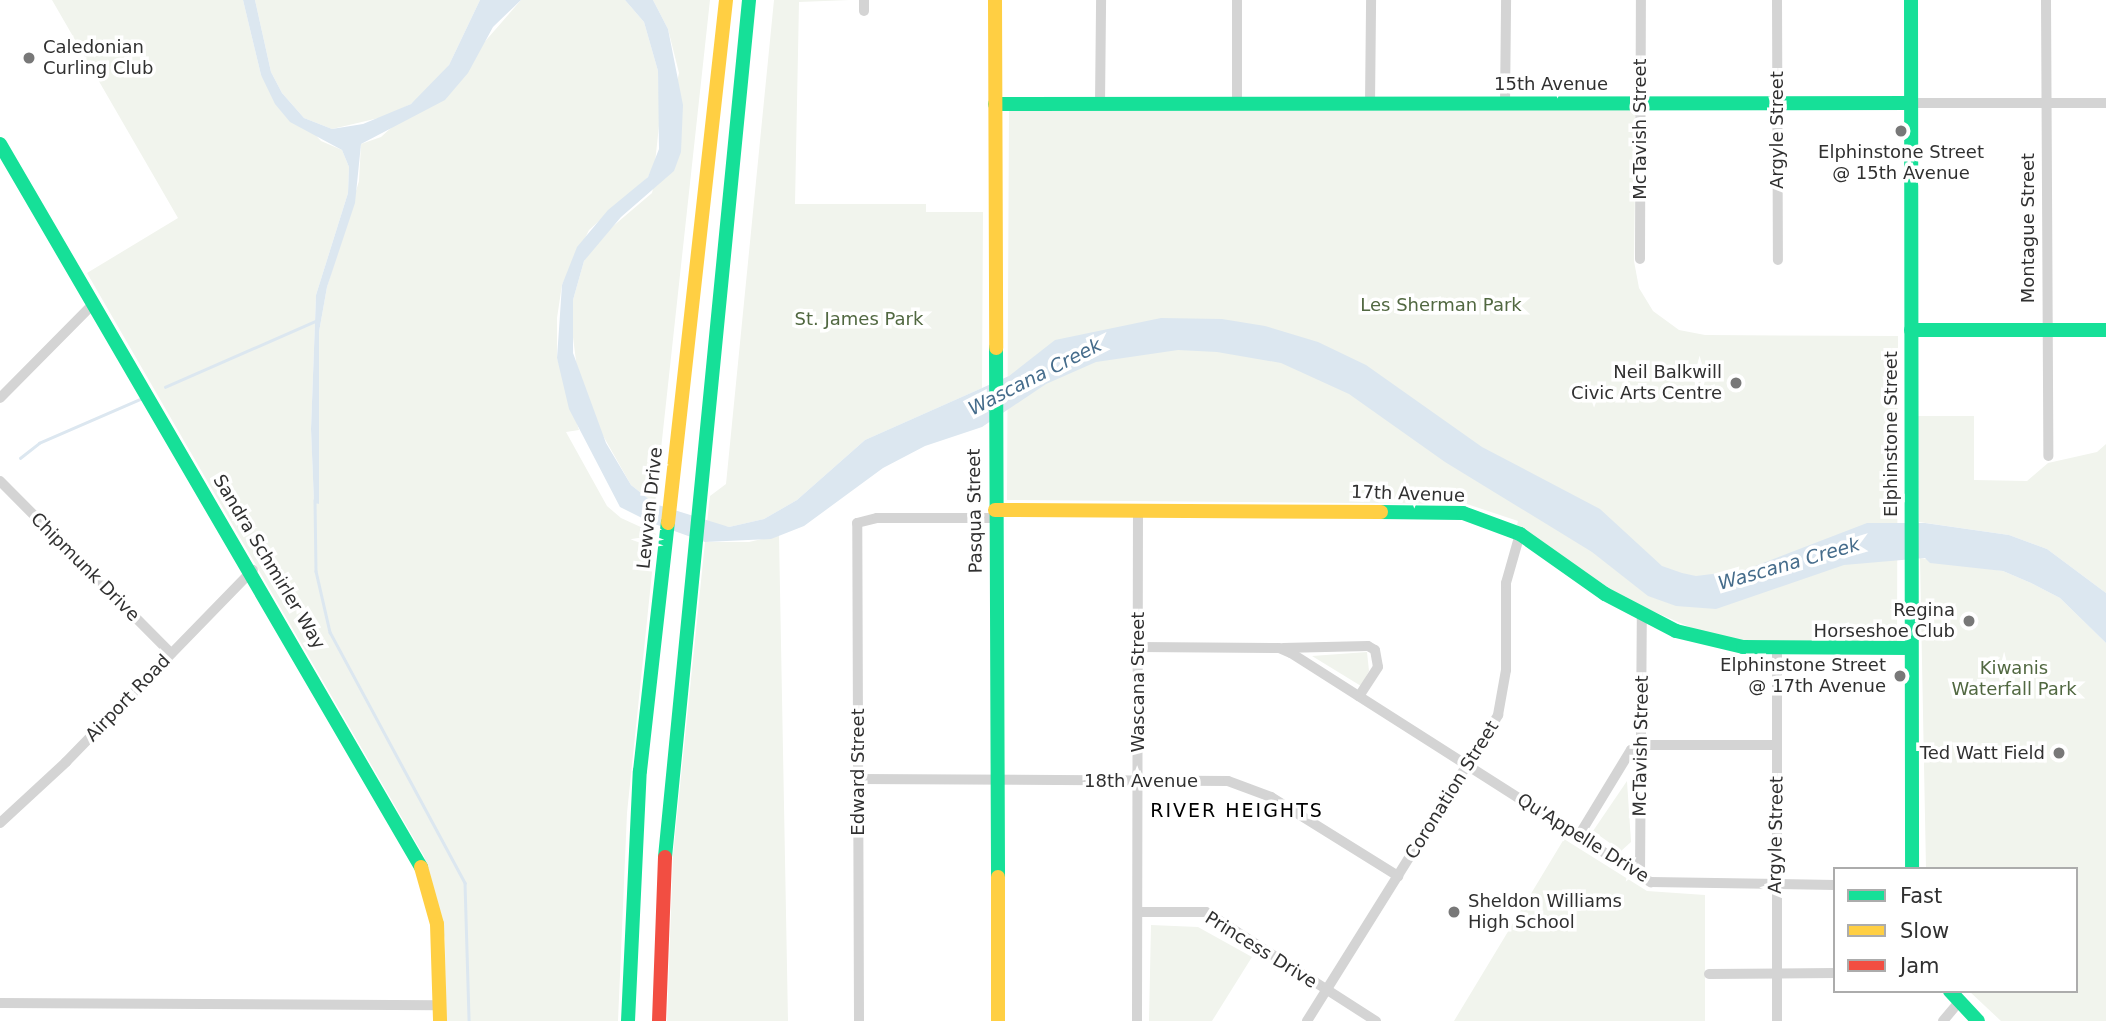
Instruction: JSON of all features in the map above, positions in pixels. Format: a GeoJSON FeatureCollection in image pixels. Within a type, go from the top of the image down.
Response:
{"type":"FeatureCollection","features":[{"type":"Feature","properties":{"kind":"street","name":"Lewvan Drive"},"geometry":{"type":"LineString","coordinates":[[628,1021],[636,826],[726,0]]}},
{"type":"Feature","properties":{"kind":"street"},"geometry":{"type":"LineString","coordinates":[[659,1021],[665,843],[748,0]]}},
{"type":"Feature","properties":{"kind":"street","name":"Pasqua Street"},"geometry":{"type":"LineString","coordinates":[[995,0],[993,344],[998,1021]]}},
{"type":"Feature","properties":{"kind":"street"},"geometry":{"type":"LineString","coordinates":[[1100,104],[1101,0]]}},
{"type":"Feature","properties":{"kind":"street"},"geometry":{"type":"LineString","coordinates":[[1237,0],[1237,104]]}},
{"type":"Feature","properties":{"kind":"street"},"geometry":{"type":"LineString","coordinates":[[1370,104],[1371,0]]}},
{"type":"Feature","properties":{"kind":"street"},"geometry":{"type":"LineString","coordinates":[[1505,103],[1506,0]]}},
{"type":"Feature","properties":{"kind":"street","name":"McTavish Street"},"geometry":{"type":"LineString","coordinates":[[1640,259],[1641,0]]}},
{"type":"Feature","properties":{"kind":"street","name":"Argyle Street"},"geometry":{"type":"LineString","coordinates":[[1777,0],[1778,260]]}},
{"type":"Feature","properties":{"kind":"street","name":"Elphinstone Street"},"geometry":{"type":"LineString","coordinates":[[1911,0],[1912,867]]}},
{"type":"Feature","properties":{"kind":"street","name":"Montague Street"},"geometry":{"type":"LineString","coordinates":[[2046,0],[2048,456]]}},
{"type":"Feature","properties":{"kind":"street","name":"15th Avenue"},"geometry":{"type":"LineString","coordinates":[[995,104],[2106,103]]}},
{"type":"Feature","properties":{"kind":"street","name":"Sandra Schmirler Way"},"geometry":{"type":"LineString","coordinates":[[0,145],[253,570],[417,855],[437,924],[439,1021]]}},
{"type":"Feature","properties":{"kind":"street"},"geometry":{"type":"LineString","coordinates":[[0,398],[93,304]]}},
{"type":"Feature","properties":{"kind":"street"},"geometry":{"type":"LineString","coordinates":[[1911,330],[2106,330]]}},
{"type":"Feature","properties":{"kind":"street","name":"Chipmunk Drive"},"geometry":{"type":"LineString","coordinates":[[0,481],[171,653]]}},
{"type":"Feature","properties":{"kind":"street","name":"17th Avenue"},"geometry":{"type":"LineString","coordinates":[[857,523],[877,518],[1138,510],[1440,510],[1487,519],[1520,534],[1642,616],[1711,640],[1777,648],[1911,648]]}},
{"type":"Feature","properties":{"kind":"street","name":"Wascana Street"},"geometry":{"type":"LineString","coordinates":[[1137,1021],[1138,510]]}},
{"type":"Feature","properties":{"kind":"street","name":"Edward Street"},"geometry":{"type":"LineString","coordinates":[[857,523],[859,1021]]}},
{"type":"Feature","properties":{"kind":"street","name":"Coronation Street"},"geometry":{"type":"LineString","coordinates":[[1307,1021],[1467,765],[1503,699],[1506,583],[1520,534]]}},
{"type":"Feature","properties":{"kind":"street","name":"Airport Road"},"geometry":{"type":"LineString","coordinates":[[0,823],[66,762],[253,570]]}},
{"type":"Feature","properties":{"kind":"street","name":"McTavish Street"},"geometry":{"type":"LineString","coordinates":[[1640,876],[1642,616]]}},
{"type":"Feature","properties":{"kind":"street"},"geometry":{"type":"LineString","coordinates":[[1138,647],[1368,646],[1375,650],[1378,667],[1359,696]]}},
{"type":"Feature","properties":{"kind":"street","name":"Qu'Appelle Drive"},"geometry":{"type":"LineString","coordinates":[[1279,648],[1359,696],[1640,876],[1665,886],[1833,885]]}},
{"type":"Feature","properties":{"kind":"street","name":"Argyle Street"},"geometry":{"type":"LineString","coordinates":[[1777,648],[1777,1021]]}},
{"type":"Feature","properties":{"kind":"street"},"geometry":{"type":"LineString","coordinates":[[1578,837],[1632,750],[1642,745],[1777,745]]}},
{"type":"Feature","properties":{"kind":"street","name":"18th Avenue"},"geometry":{"type":"LineString","coordinates":[[858,779],[1228,781],[1271,797],[1398,876]]}},
{"type":"Feature","properties":{"kind":"street","name":"Princess Drive"},"geometry":{"type":"LineString","coordinates":[[1138,912],[1206,912],[1376,1021]]}},
{"type":"Feature","properties":{"kind":"street"},"geometry":{"type":"LineString","coordinates":[[1709,974],[1833,973]]}},
{"type":"Feature","properties":{"kind":"street"},"geometry":{"type":"LineString","coordinates":[[1943,1021],[1954,997],[1978,1021]]}},
{"type":"Feature","properties":{"kind":"street"},"geometry":{"type":"LineString","coordinates":[[0,1003],[439,1005]]}},
{"type":"Feature","properties":{"kind":"green space"},"geometry":{"type":"Polygon","coordinates":[[[52,0],[243,0],[261,75],[321,141],[342,150],[349,167],[348,193],[316,295],[311,429],[314,502],[319,504],[319,332],[327,287],[359,181],[361,144],[381,137],[481,46],[521,0],[625,0],[644,22],[658,71],[660,116],[655,163],[648,177],[589,230],[562,285],[557,318],[557,358],[579,430],[566,432],[607,506],[621,518],[656,534],[627,813],[618,1021],[446,1021],[445,939],[424,856],[87,273],[178,218],[52,0]]]}},
{"type":"Feature","properties":{"kind":"green space"},"geometry":{"type":"Polygon","coordinates":[[[255,0],[480,0],[449,65],[434,85],[411,104],[383,117],[332,129],[304,118],[282,93],[271,72],[255,0]]]}},
{"type":"Feature","properties":{"kind":"green space"},"geometry":{"type":"Polygon","coordinates":[[[653,0],[710,0],[655,504],[631,485],[593,418],[578,377],[572,329],[573,300],[584,261],[598,239],[652,193],[679,73],[668,29],[653,0]]]}},
{"type":"Feature","properties":{"kind":"green space","name":"St. James Park"},"geometry":{"type":"Polygon","coordinates":[[[774,0],[850,0],[799,2],[795,204],[926,204],[926,212],[983,212],[982,388],[865,440],[797,500],[764,519],[729,527],[707,523],[710,496],[726,484],[774,0]]]}},
{"type":"Feature","properties":{"kind":"green space","name":"Les Sherman Park"},"geometry":{"type":"Polygon","coordinates":[[[1636,107],[1634,261],[1639,288],[1653,311],[1679,330],[1705,335],[1898,336],[1897,644],[1741,640],[1701,632],[1625,599],[1517,525],[1518,521],[1467,504],[1007,500],[1009,110],[1636,107]]]}},
{"type":"Feature","properties":{"kind":"green space"},"geometry":{"type":"Polygon","coordinates":[[[1918,416],[1974,416],[1974,480],[2027,481],[2048,463],[2097,452],[2106,444],[2106,593],[2047,549],[2009,535],[1919,522],[1918,416]]]}},
{"type":"Feature","properties":{"kind":"green space"},"geometry":{"type":"Polygon","coordinates":[[[779,535],[788,1021],[667,1021],[673,855],[705,542],[749,542],[779,535]]]}},
{"type":"Feature","properties":{"kind":"green space","name":"Kiwanis Waterfall Park"},"geometry":{"type":"Polygon","coordinates":[[[1920,558],[2003,571],[2031,583],[2060,598],[2106,643],[2106,1021],[2001,1021],[1971,993],[2078,993],[2078,867],[1926,867],[1920,558]]]}},
{"type":"Feature","properties":{"kind":"green space"},"geometry":{"type":"Polygon","coordinates":[[[1367,652],[1369,671],[1361,686],[1312,656],[1367,652]]]}},
{"type":"Feature","properties":{"kind":"green space"},"geometry":{"type":"Polygon","coordinates":[[[1627,781],[1631,842],[1621,851],[1593,831],[1627,781]]]}},
{"type":"Feature","properties":{"kind":"green space"},"geometry":{"type":"Polygon","coordinates":[[[1564,839],[1647,891],[1705,895],[1705,1021],[1454,1021],[1564,839]]]}},
{"type":"Feature","properties":{"kind":"green space"},"geometry":{"type":"Polygon","coordinates":[[[1151,925],[1198,927],[1252,957],[1212,1021],[1149,1021],[1151,925]]]}},
{"type":"Feature","properties":{"kind":"water"},"geometry":{"type":"Polygon","coordinates":[[[243,0],[255,0],[271,72],[282,93],[304,118],[332,129],[363,124],[411,104],[449,65],[480,0],[521,0],[493,27],[468,73],[445,100],[361,144],[355,203],[327,287],[319,332],[319,504],[314,503],[311,429],[316,295],[348,193],[349,167],[342,150],[290,122],[275,104],[261,75],[243,0]]]}},
{"type":"Feature","properties":{"kind":"water","name":"Wascana Creek"},"geometry":{"type":"Polygon","coordinates":[[[625,0],[653,0],[668,29],[683,105],[681,152],[674,171],[621,217],[584,261],[573,300],[573,353],[606,443],[631,485],[655,504],[729,527],[764,519],[797,500],[865,440],[1009,376],[1055,340],[1161,318],[1222,319],[1265,326],[1318,342],[1366,365],[1482,447],[1600,509],[1662,566],[1696,576],[1745,570],[1867,523],[1925,523],[2009,535],[2047,549],[2106,593],[2106,643],[2060,598],[2031,583],[2003,571],[1930,563],[1925,558],[1844,565],[1716,609],[1676,606],[1648,596],[1592,552],[1445,462],[1349,394],[1281,363],[1217,352],[1178,350],[1096,362],[1046,384],[982,427],[925,446],[883,468],[804,526],[771,539],[705,542],[652,523],[620,507],[569,409],[557,358],[562,285],[577,247],[608,210],[648,177],[659,149],[658,71],[644,22],[625,0]]]}},
{"type":"Feature","properties":{"kind":"waterway"},"geometry":{"type":"LineString","coordinates":[[165,387],[315,321]]}},
{"type":"Feature","properties":{"kind":"waterway"},"geometry":{"type":"LineString","coordinates":[[20,458],[39,443],[140,399]]}},
{"type":"Feature","properties":{"kind":"waterway"},"geometry":{"type":"LineString","coordinates":[[315,500],[316,571],[330,632],[465,883],[469,1021]]}},
{"type":"Feature","properties":{"kind":"traffic: fast"},"geometry":{"type":"LineString","coordinates":[[665,857],[749,0]]}},
{"type":"Feature","properties":{"kind":"traffic: fast"},"geometry":{"type":"LineString","coordinates":[[1911,0],[1912,867]]}},
{"type":"Feature","properties":{"kind":"traffic: fast"},"geometry":{"type":"LineString","coordinates":[[995,104],[1911,103]]}},
{"type":"Feature","properties":{"kind":"traffic: fast"},"geometry":{"type":"LineString","coordinates":[[0,144],[421,867]]}},
{"type":"Feature","properties":{"kind":"traffic: fast"},"geometry":{"type":"LineString","coordinates":[[1911,330],[2106,330]]}},
{"type":"Feature","properties":{"kind":"traffic: fast"},"geometry":{"type":"LineString","coordinates":[[996,348],[998,877]]}},
{"type":"Feature","properties":{"kind":"traffic: fast"},"geometry":{"type":"LineString","coordinates":[[1381,512],[1463,513],[1520,534],[1605,594],[1676,631],[1743,647],[1911,648]]}},
{"type":"Feature","properties":{"kind":"traffic: fast"},"geometry":{"type":"LineString","coordinates":[[628,1021],[640,771],[668,523]]}},
{"type":"Feature","properties":{"kind":"traffic: fast"},"geometry":{"type":"LineString","coordinates":[[1952,993],[1978,1021]]}},
{"type":"Feature","properties":{"kind":"traffic: slow"},"geometry":{"type":"LineString","coordinates":[[668,523],[726,0]]}},
{"type":"Feature","properties":{"kind":"traffic: slow"},"geometry":{"type":"LineString","coordinates":[[995,0],[996,348]]}},
{"type":"Feature","properties":{"kind":"traffic: slow"},"geometry":{"type":"LineString","coordinates":[[995,510],[1381,512]]}},
{"type":"Feature","properties":{"kind":"traffic: slow"},"geometry":{"type":"LineString","coordinates":[[421,867],[437,924],[440,1021]]}},
{"type":"Feature","properties":{"kind":"traffic: slow"},"geometry":{"type":"LineString","coordinates":[[998,877],[998,1021]]}},
{"type":"Feature","properties":{"kind":"traffic: jam"},"geometry":{"type":"LineString","coordinates":[[659,1021],[665,857]]}},
{"type":"Feature","properties":{"kind":"place","name":"Caledonian Curling Club"},"geometry":{"type":"Point","coordinates":[29,58]}},
{"type":"Feature","properties":{"kind":"place","name":"Elphinstone Street @ 15th Avenue"},"geometry":{"type":"Point","coordinates":[1901,131]}},
{"type":"Feature","properties":{"kind":"place","name":"Neil Balkwill Civic Arts Centre"},"geometry":{"type":"Point","coordinates":[1736,383]}},
{"type":"Feature","properties":{"kind":"place","name":"Regina Horseshoe Club"},"geometry":{"type":"Point","coordinates":[1969,621]}},
{"type":"Feature","properties":{"kind":"place","name":"Elphinstone Street @ 17th Avenue"},"geometry":{"type":"Point","coordinates":[1900,676]}},
{"type":"Feature","properties":{"kind":"place","name":"Ted Watt Field"},"geometry":{"type":"Point","coordinates":[2059,753]}},
{"type":"Feature","properties":{"kind":"place","name":"Sheldon Williams High School"},"geometry":{"type":"Point","coordinates":[1454,912]}},
{"type":"Feature","properties":{"kind":"district","name":"RIVER HEIGHTS"},"geometry":{"type":"Point","coordinates":[1237,811]}}]}
